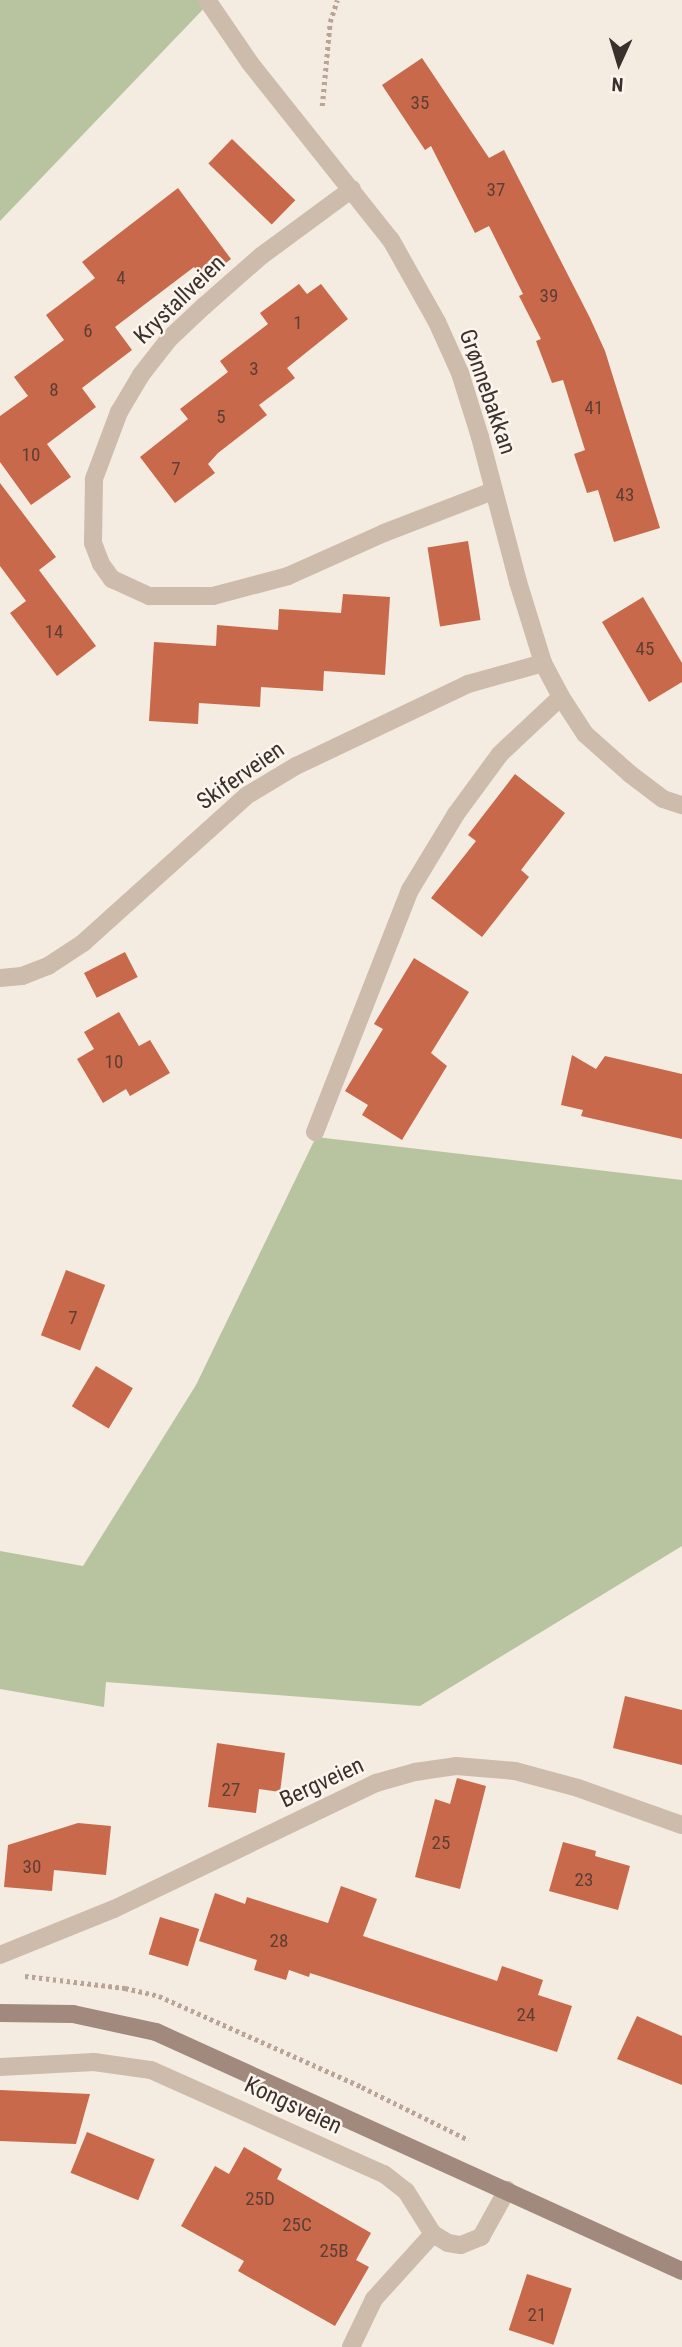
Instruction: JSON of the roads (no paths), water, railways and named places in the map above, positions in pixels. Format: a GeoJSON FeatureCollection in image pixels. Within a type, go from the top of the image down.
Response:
{"type":"FeatureCollection","features":[{"type":"Feature","properties":{"kind":"main road","name":"Kongsveien"},"geometry":{"type":"LineString","coordinates":[[0,2013],[73,2014],[156,2032],[682,2271]]}},
{"type":"Feature","properties":{"kind":"street","name":"Grønnebakkan"},"geometry":{"type":"LineString","coordinates":[[207,0],[250,63],[391,240],[442,332],[460,373],[543,663],[561,697],[585,734],[663,799],[682,805]]}},
{"type":"Feature","properties":{"kind":"street","name":"Krystallveien"},"geometry":{"type":"LineString","coordinates":[[352,189],[261,256],[169,340],[141,374],[114,423],[94,479],[93,543],[101,564],[112,579],[149,596],[213,596],[288,576],[384,533],[493,491]]}},
{"type":"Feature","properties":{"kind":"street","name":"Skiferveien"},"geometry":{"type":"LineString","coordinates":[[0,978],[22,976],[48,966],[83,943],[236,804],[296,766],[468,684],[543,663]]}},
{"type":"Feature","properties":{"kind":"street"},"geometry":{"type":"LineString","coordinates":[[315,1132],[410,890],[456,814],[500,754],[561,697]]}},
{"type":"Feature","properties":{"kind":"street","name":"Bergveien"},"geometry":{"type":"LineString","coordinates":[[0,1955],[114,1909],[376,1783],[415,1772],[456,1766],[515,1771],[578,1788],[682,1825]]}},
{"type":"Feature","properties":{"kind":"street","name":"Kongsveien"},"geometry":{"type":"LineString","coordinates":[[0,2067],[94,2062],[150,2070],[384,2174],[406,2191],[433,2234]]}},
{"type":"Feature","properties":{"kind":"street"},"geometry":{"type":"LineString","coordinates":[[351,2347],[374,2300],[433,2234],[448,2243],[472,2243],[481,2237],[491,2224],[507,2190]]}}]}
